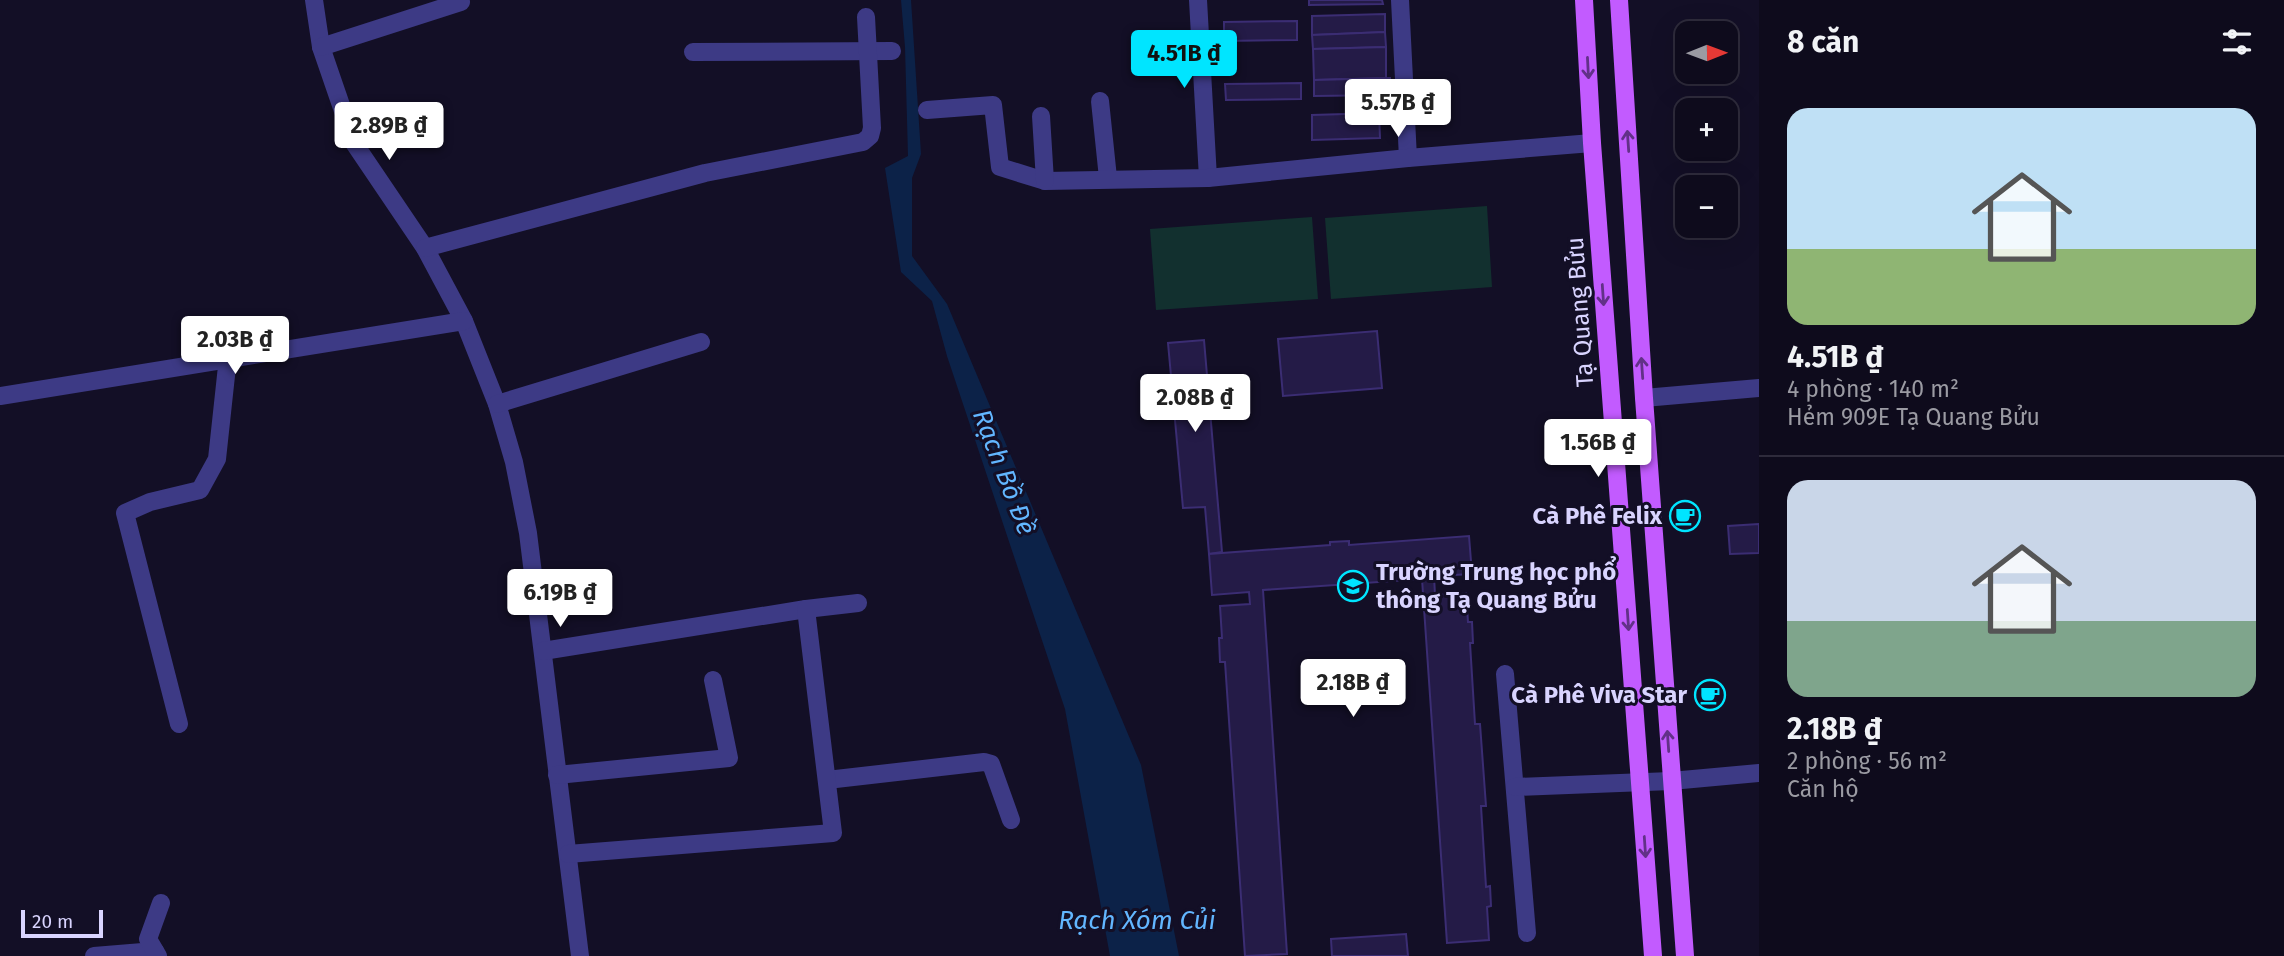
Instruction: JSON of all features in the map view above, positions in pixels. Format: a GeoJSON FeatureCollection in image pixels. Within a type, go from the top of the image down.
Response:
{"type":"FeatureCollection","features":[{"type":"Feature","properties":{"kind":"main road","name":"Tạ Quang Bửu"},"geometry":{"type":"LineString","coordinates":[[1584,0],[1592,143],[1653,956]]}},
{"type":"Feature","properties":{"kind":"main road"},"geometry":{"type":"LineString","coordinates":[[1619,0],[1644,398],[1685,956]]}},
{"type":"Feature","properties":{"kind":"street"},"geometry":{"type":"LineString","coordinates":[[314,0],[321,47],[354,143],[425,248],[464,321],[497,404],[514,462],[528,533],[580,956]]}},
{"type":"Feature","properties":{"kind":"street"},"geometry":{"type":"LineString","coordinates":[[1198,0],[1208,178]]}},
{"type":"Feature","properties":{"kind":"street"},"geometry":{"type":"LineString","coordinates":[[1400,0],[1408,158]]}},
{"type":"Feature","properties":{"kind":"street"},"geometry":{"type":"LineString","coordinates":[[321,47],[461,2]]}},
{"type":"Feature","properties":{"kind":"street"},"geometry":{"type":"LineString","coordinates":[[425,248],[705,173],[863,142],[870,136],[872,128],[866,17]]}},
{"type":"Feature","properties":{"kind":"street"},"geometry":{"type":"LineString","coordinates":[[693,52],[892,51]]}},
{"type":"Feature","properties":{"kind":"street"},"geometry":{"type":"LineString","coordinates":[[1100,101],[1108,178]]}},
{"type":"Feature","properties":{"kind":"street"},"geometry":{"type":"LineString","coordinates":[[926,110],[993,105],[1000,167],[1045,181],[1208,178],[1592,143]]}},
{"type":"Feature","properties":{"kind":"street"},"geometry":{"type":"LineString","coordinates":[[1041,116],[1045,181]]}},
{"type":"Feature","properties":{"kind":"street"},"geometry":{"type":"LineString","coordinates":[[0,396],[464,321]]}},
{"type":"Feature","properties":{"kind":"street"},"geometry":{"type":"LineString","coordinates":[[497,404],[701,342]]}},
{"type":"Feature","properties":{"kind":"street"},"geometry":{"type":"LineString","coordinates":[[179,724],[125,513],[150,502],[200,490],[217,459],[228,358]]}},
{"type":"Feature","properties":{"kind":"street"},"geometry":{"type":"LineString","coordinates":[[1644,398],[1759,388]]}},
{"type":"Feature","properties":{"kind":"street"},"geometry":{"type":"LineString","coordinates":[[543,652],[858,603]]}},
{"type":"Feature","properties":{"kind":"street"},"geometry":{"type":"LineString","coordinates":[[568,853],[833,833],[806,609]]}},
{"type":"Feature","properties":{"kind":"street"},"geometry":{"type":"LineString","coordinates":[[1505,674],[1527,933]]}},
{"type":"Feature","properties":{"kind":"street"},"geometry":{"type":"LineString","coordinates":[[557,775],[729,758],[713,680]]}},
{"type":"Feature","properties":{"kind":"street"},"geometry":{"type":"LineString","coordinates":[[827,780],[984,762],[991,764],[1011,820]]}},
{"type":"Feature","properties":{"kind":"street"},"geometry":{"type":"LineString","coordinates":[[1515,787],[1671,781],[1759,773]]}},
{"type":"Feature","properties":{"kind":"street"},"geometry":{"type":"LineString","coordinates":[[94,956],[156,953],[148,940],[161,903]]}},
{"type":"Feature","properties":{"kind":"green space"},"geometry":{"type":"Polygon","coordinates":[[[1487,206],[1492,287],[1331,299],[1325,218],[1487,206]]]}},
{"type":"Feature","properties":{"kind":"green space"},"geometry":{"type":"Polygon","coordinates":[[[1312,217],[1318,299],[1156,310],[1150,229],[1312,217]]]}},
{"type":"Feature","properties":{"kind":"water","name":"Rạch Xóm Củi"},"geometry":{"type":"Polygon","coordinates":[[[901,0],[911,0],[921,154],[912,178],[912,256],[947,304],[1141,765],[1179,956],[1110,956],[1065,709],[947,356],[932,301],[901,272],[885,168],[908,156],[901,0]]]}},
{"type":"Feature","properties":{"kind":"building"},"geometry":{"type":"Polygon","coordinates":[[[1309,0],[1382,0],[1383,4],[1309,5],[1309,0]]]}},
{"type":"Feature","properties":{"kind":"building"},"geometry":{"type":"Polygon","coordinates":[[[1385,14],[1385,32],[1312,35],[1312,16],[1385,14]]]}},
{"type":"Feature","properties":{"kind":"building"},"geometry":{"type":"Polygon","coordinates":[[[1297,21],[1297,40],[1224,41],[1224,22],[1297,21]]]}},
{"type":"Feature","properties":{"kind":"building"},"geometry":{"type":"Polygon","coordinates":[[[1385,32],[1386,47],[1313,49],[1312,35],[1385,32]]]}},
{"type":"Feature","properties":{"kind":"building"},"geometry":{"type":"Polygon","coordinates":[[[1386,47],[1386,78],[1314,80],[1313,49],[1386,47]]]}},
{"type":"Feature","properties":{"kind":"building"},"geometry":{"type":"Polygon","coordinates":[[[1390,78],[1390,95],[1314,96],[1314,80],[1390,78]]]}},
{"type":"Feature","properties":{"kind":"building"},"geometry":{"type":"Polygon","coordinates":[[[1301,83],[1301,99],[1226,100],[1225,84],[1301,83]]]}},
{"type":"Feature","properties":{"kind":"building"},"geometry":{"type":"Polygon","coordinates":[[[1379,113],[1380,138],[1312,140],[1312,115],[1379,113]]]}},
{"type":"Feature","properties":{"kind":"building"},"geometry":{"type":"Polygon","coordinates":[[[1377,331],[1382,388],[1283,396],[1278,339],[1377,331]]]}},
{"type":"Feature","properties":{"kind":"building"},"geometry":{"type":"Polygon","coordinates":[[[1204,340],[1222,552],[1209,554],[1205,507],[1183,508],[1168,343],[1204,340]]]}},
{"type":"Feature","properties":{"kind":"building"},"geometry":{"type":"Polygon","coordinates":[[[1759,524],[1759,553],[1730,554],[1728,526],[1759,524]]]}},
{"type":"Feature","properties":{"kind":"building"},"geometry":{"type":"Polygon","coordinates":[[[1469,536],[1472,574],[1434,576],[1435,595],[1466,593],[1468,622],[1472,622],[1473,643],[1470,643],[1475,724],[1480,724],[1486,806],[1481,806],[1486,887],[1490,886],[1491,906],[1487,907],[1489,940],[1447,943],[1422,579],[1263,590],[1287,954],[1245,956],[1225,662],[1220,662],[1219,638],[1222,638],[1220,606],[1250,604],[1249,592],[1212,595],[1209,554],[1330,545],[1330,542],[1349,541],[1349,545],[1469,536]]]}},
{"type":"Feature","properties":{"kind":"building"},"geometry":{"type":"Polygon","coordinates":[[[1406,934],[1408,956],[1332,956],[1331,939],[1406,934]]]}},
{"type":"Feature","properties":{"kind":"place","name":"Cà Phê Felix"},"geometry":{"type":"Point","coordinates":[1685,516]}},
{"type":"Feature","properties":{"kind":"place","name":"Trường Trung học phổ thông Tạ Quang Bửu"},"geometry":{"type":"Point","coordinates":[1353,586]}},
{"type":"Feature","properties":{"kind":"place","name":"Cà Phê Viva Star"},"geometry":{"type":"Point","coordinates":[1710,695]}},
{"type":"Feature","properties":{"kind":"water label","name":"Rạch Bồ Đề"},"geometry":{"type":"Point","coordinates":[1004,472]}}]}
